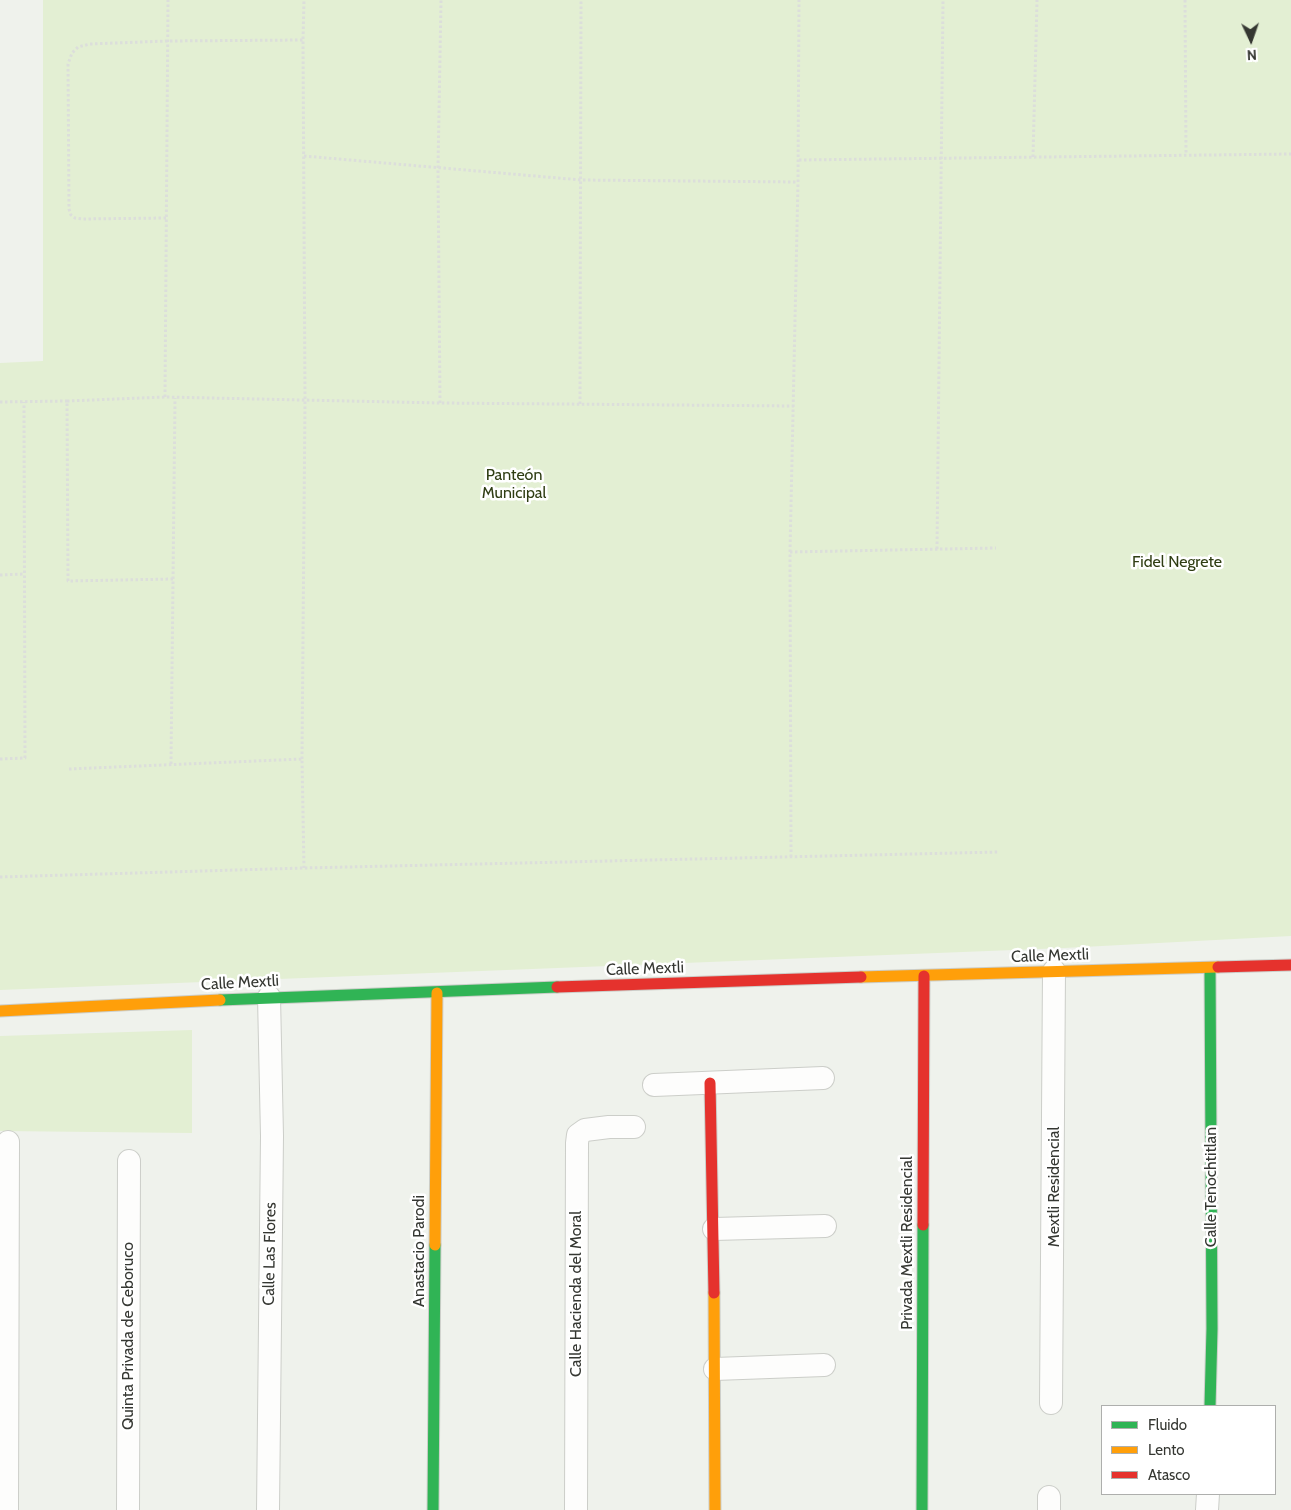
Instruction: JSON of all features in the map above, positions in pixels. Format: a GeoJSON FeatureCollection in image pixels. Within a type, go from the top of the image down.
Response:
{"type":"FeatureCollection","features":[{"type":"Feature","properties":{"kind":"street","name":"Calle Mextli"},"geometry":{"type":"LineString","coordinates":[[0,1011],[269,997],[1054,971],[1291,966]]}},
{"type":"Feature","properties":{"kind":"street","name":"Calle Tenochtitlan"},"geometry":{"type":"LineString","coordinates":[[1210,968],[1212,1329],[1210,1405]]}},
{"type":"Feature","properties":{"kind":"street","name":"Mextli Residencial"},"geometry":{"type":"LineString","coordinates":[[1051,1404],[1054,971]]}},
{"type":"Feature","properties":{"kind":"street","name":"Privada Mextli Residencial"},"geometry":{"type":"LineString","coordinates":[[922,1510],[924,976]]}},
{"type":"Feature","properties":{"kind":"street","name":"Anastacio Parodi"},"geometry":{"type":"LineString","coordinates":[[433,1510],[437,992]]}},
{"type":"Feature","properties":{"kind":"street","name":"Calle Las Flores"},"geometry":{"type":"LineString","coordinates":[[268,1510],[272,1136],[269,997]]}},
{"type":"Feature","properties":{"kind":"street"},"geometry":{"type":"LineString","coordinates":[[654,1085],[823,1078]]}},
{"type":"Feature","properties":{"kind":"street"},"geometry":{"type":"LineString","coordinates":[[710,1083],[714,1229],[715,1510]]}},
{"type":"Feature","properties":{"kind":"street","name":"Calle Hacienda del Moral"},"geometry":{"type":"LineString","coordinates":[[576,1510],[576,1143],[578,1135],[585,1130],[608,1127],[634,1127]]}},
{"type":"Feature","properties":{"kind":"street"},"geometry":{"type":"LineString","coordinates":[[7,1510],[8,1142]]}},
{"type":"Feature","properties":{"kind":"street","name":"Quinta Privada de Ceboruco"},"geometry":{"type":"LineString","coordinates":[[128,1510],[129,1161]]}},
{"type":"Feature","properties":{"kind":"street"},"geometry":{"type":"LineString","coordinates":[[714,1229],[825,1226]]}},
{"type":"Feature","properties":{"kind":"street"},"geometry":{"type":"LineString","coordinates":[[715,1369],[824,1366]]}},
{"type":"Feature","properties":{"kind":"street"},"geometry":{"type":"LineString","coordinates":[[1207,1510],[1208,1495]]}},
{"type":"Feature","properties":{"kind":"path"},"geometry":{"type":"LineString","coordinates":[[165,397],[168,0]]}},
{"type":"Feature","properties":{"kind":"path"},"geometry":{"type":"LineString","coordinates":[[304,0],[302,759],[304,868]]}},
{"type":"Feature","properties":{"kind":"path"},"geometry":{"type":"LineString","coordinates":[[440,403],[438,168],[441,0]]}},
{"type":"Feature","properties":{"kind":"path"},"geometry":{"type":"LineString","coordinates":[[580,404],[581,0]]}},
{"type":"Feature","properties":{"kind":"path"},"geometry":{"type":"LineString","coordinates":[[791,857],[790,552],[799,160],[799,0]]}},
{"type":"Feature","properties":{"kind":"path"},"geometry":{"type":"LineString","coordinates":[[937,549],[943,0]]}},
{"type":"Feature","properties":{"kind":"path"},"geometry":{"type":"LineString","coordinates":[[1033,157],[1037,0]]}},
{"type":"Feature","properties":{"kind":"path"},"geometry":{"type":"LineString","coordinates":[[1185,0],[1186,155]]}},
{"type":"Feature","properties":{"kind":"path"},"geometry":{"type":"LineString","coordinates":[[166,218],[82,219],[71,215],[69,209],[68,64],[72,54],[78,47],[90,44],[168,41],[303,40]]}},
{"type":"Feature","properties":{"kind":"path"},"geometry":{"type":"LineString","coordinates":[[799,160],[1291,154]]}},
{"type":"Feature","properties":{"kind":"path"},"geometry":{"type":"LineString","coordinates":[[304,156],[581,180],[798,182]]}},
{"type":"Feature","properties":{"kind":"path"},"geometry":{"type":"LineString","coordinates":[[0,402],[165,397],[440,403],[794,406]]}},
{"type":"Feature","properties":{"kind":"path"},"geometry":{"type":"LineString","coordinates":[[171,764],[176,398]]}},
{"type":"Feature","properties":{"kind":"path"},"geometry":{"type":"LineString","coordinates":[[67,401],[68,581],[173,579]]}},
{"type":"Feature","properties":{"kind":"path"},"geometry":{"type":"LineString","coordinates":[[0,759],[25,758],[24,402]]}},
{"type":"Feature","properties":{"kind":"path"},"geometry":{"type":"LineString","coordinates":[[790,552],[996,548]]}},
{"type":"Feature","properties":{"kind":"path"},"geometry":{"type":"LineString","coordinates":[[0,575],[24,574]]}},
{"type":"Feature","properties":{"kind":"path"},"geometry":{"type":"LineString","coordinates":[[69,769],[302,759]]}},
{"type":"Feature","properties":{"kind":"path"},"geometry":{"type":"LineString","coordinates":[[0,877],[999,852]]}},
{"type":"Feature","properties":{"kind":"green space","name":"Panteón Municipal"},"geometry":{"type":"Polygon","coordinates":[[[43,0],[1291,0],[1291,936],[1064,948],[0,990],[0,363],[43,361],[43,0]]]}},
{"type":"Feature","properties":{"kind":"green space"},"geometry":{"type":"Polygon","coordinates":[[[192,1030],[192,1133],[0,1131],[0,1036],[192,1030]]]}},
{"type":"Feature","properties":{"kind":"traffic: fast"},"geometry":{"type":"LineString","coordinates":[[1210,968],[1212,1329],[1210,1405]]}},
{"type":"Feature","properties":{"kind":"traffic: fast"},"geometry":{"type":"LineString","coordinates":[[220,1000],[557,987]]}},
{"type":"Feature","properties":{"kind":"traffic: fast"},"geometry":{"type":"LineString","coordinates":[[922,1510],[923,1225]]}},
{"type":"Feature","properties":{"kind":"traffic: fast"},"geometry":{"type":"LineString","coordinates":[[433,1510],[435,1245]]}},
{"type":"Feature","properties":{"kind":"traffic: slow"},"geometry":{"type":"LineString","coordinates":[[861,977],[1218,967]]}},
{"type":"Feature","properties":{"kind":"traffic: slow"},"geometry":{"type":"LineString","coordinates":[[435,1245],[437,993]]}},
{"type":"Feature","properties":{"kind":"traffic: slow"},"geometry":{"type":"LineString","coordinates":[[0,1011],[220,1000]]}},
{"type":"Feature","properties":{"kind":"traffic: slow"},"geometry":{"type":"LineString","coordinates":[[714,1293],[715,1510]]}},
{"type":"Feature","properties":{"kind":"traffic: jam"},"geometry":{"type":"LineString","coordinates":[[1218,967],[1291,965]]}},
{"type":"Feature","properties":{"kind":"traffic: jam"},"geometry":{"type":"LineString","coordinates":[[923,1225],[924,976]]}},
{"type":"Feature","properties":{"kind":"traffic: jam"},"geometry":{"type":"LineString","coordinates":[[557,987],[861,977]]}},
{"type":"Feature","properties":{"kind":"traffic: jam"},"geometry":{"type":"LineString","coordinates":[[710,1083],[714,1293]]}},
{"type":"Feature","properties":{"kind":"park label","name":"Fidel Negrete"},"geometry":{"type":"Point","coordinates":[1177,562]}}]}
